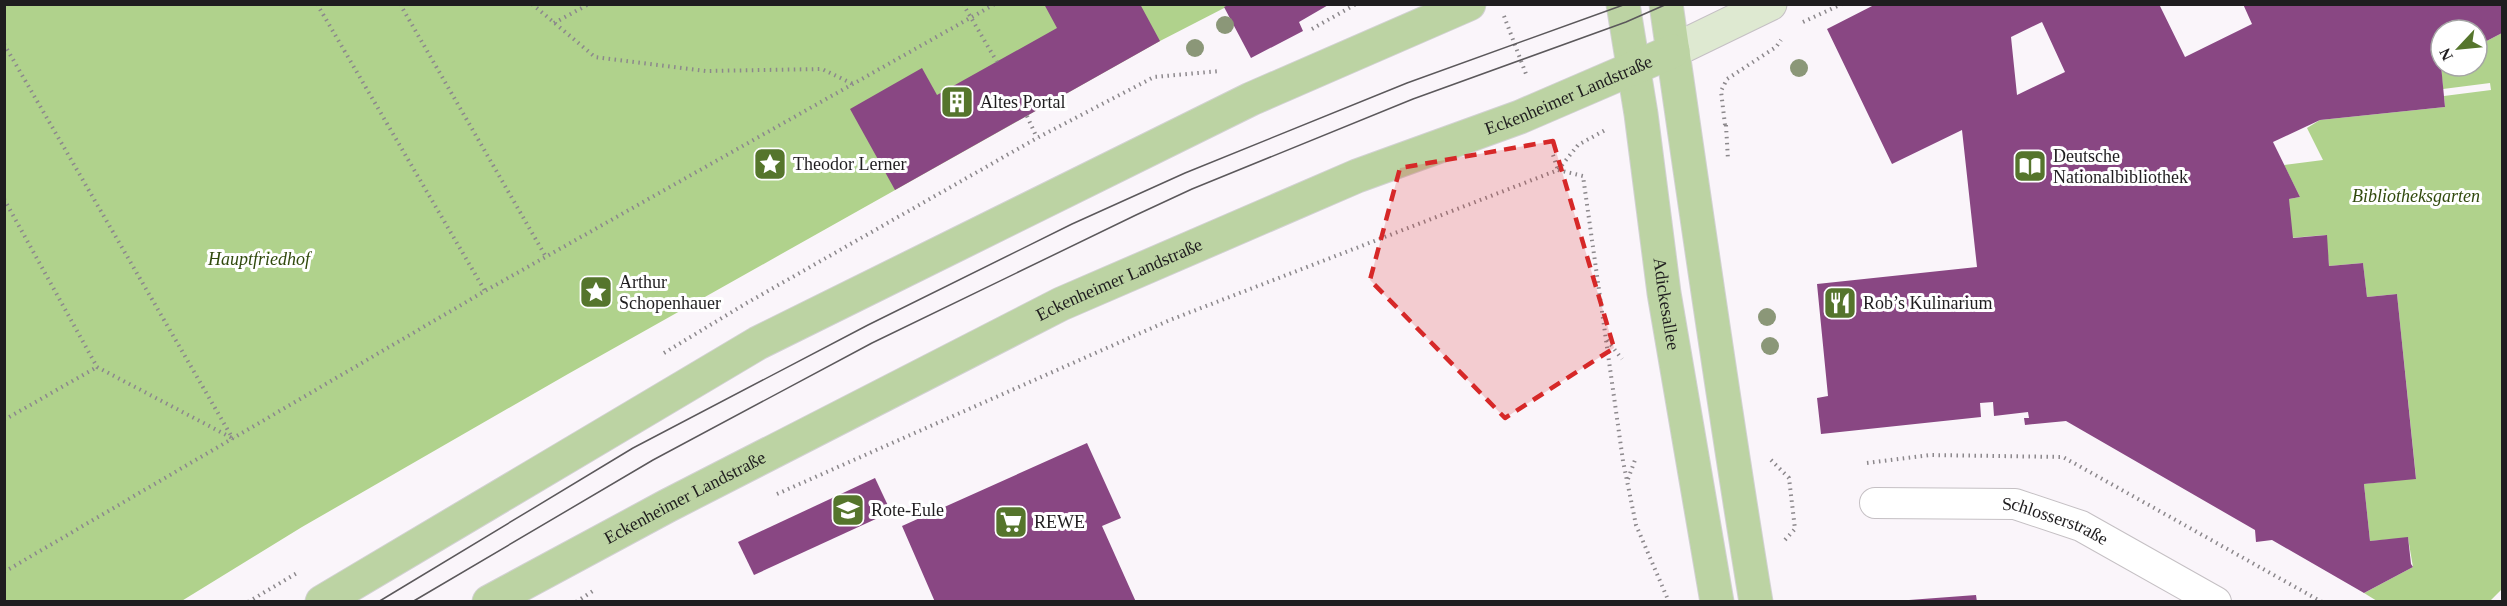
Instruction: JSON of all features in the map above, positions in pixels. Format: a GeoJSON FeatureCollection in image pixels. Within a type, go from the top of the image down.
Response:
{"type":"FeatureCollection","features":[{"type":"Feature","properties":{"kind":"main road"},"geometry":{"type":"LineString","coordinates":[[322,602],[758,343],[1251,99],[1469,4]]}},
{"type":"Feature","properties":{"kind":"main road","name":"Adickesallee"},"geometry":{"type":"LineString","coordinates":[[1623,4],[1664,293],[1717,602]]}},
{"type":"Feature","properties":{"kind":"main road"},"geometry":{"type":"LineString","coordinates":[[1666,4],[1705,284],[1756,602]]}},
{"type":"Feature","properties":{"kind":"main road","name":"Eckenheimer Landstraße"},"geometry":{"type":"LineString","coordinates":[[489,602],[677,501],[1061,304],[1357,177],[1520,117],[1634,69],[1770,4]]}},
{"type":"Feature","properties":{"kind":"street","name":"Schlosserstraße"},"geometry":{"type":"LineString","coordinates":[[1875,503],[2015,504],[2081,526],[2216,602]]}},
{"type":"Feature","properties":{"kind":"path"},"geometry":{"type":"LineString","coordinates":[[317,4],[485,291]]}},
{"type":"Feature","properties":{"kind":"path"},"geometry":{"type":"LineString","coordinates":[[400,4],[546,257]]}},
{"type":"Feature","properties":{"kind":"path"},"geometry":{"type":"LineString","coordinates":[[532,4],[594,57],[706,71],[822,69],[853,85]]}},
{"type":"Feature","properties":{"kind":"path"},"geometry":{"type":"LineString","coordinates":[[554,23],[589,4]]}},
{"type":"Feature","properties":{"kind":"path"},"geometry":{"type":"LineString","coordinates":[[963,4],[997,62]]}},
{"type":"Feature","properties":{"kind":"path"},"geometry":{"type":"LineString","coordinates":[[4,572],[485,291],[995,4]]}},
{"type":"Feature","properties":{"kind":"path"},"geometry":{"type":"LineString","coordinates":[[1800,24],[1842,4]]}},
{"type":"Feature","properties":{"kind":"path"},"geometry":{"type":"LineString","coordinates":[[1502,11],[1526,74]]}},
{"type":"Feature","properties":{"kind":"path"},"geometry":{"type":"LineString","coordinates":[[1727,165],[1726,125],[1720,91],[1727,80],[1776,47],[1785,34]]}},
{"type":"Feature","properties":{"kind":"path"},"geometry":{"type":"LineString","coordinates":[[4,44],[233,439]]}},
{"type":"Feature","properties":{"kind":"path"},"geometry":{"type":"LineString","coordinates":[[1027,116],[1037,138]]}},
{"type":"Feature","properties":{"kind":"path"},"geometry":{"type":"LineString","coordinates":[[1719,126],[1726,125]]}},
{"type":"Feature","properties":{"kind":"path"},"geometry":{"type":"LineString","coordinates":[[1552,155],[1558,170]]}},
{"type":"Feature","properties":{"kind":"path"},"geometry":{"type":"LineString","coordinates":[[767,499],[1170,321],[1558,170],[1583,177],[1627,480],[1636,525],[1669,602]]}},
{"type":"Feature","properties":{"kind":"path"},"geometry":{"type":"LineString","coordinates":[[4,199],[97,367],[233,439]]}},
{"type":"Feature","properties":{"kind":"path"},"geometry":{"type":"LineString","coordinates":[[1607,340],[1622,360]]}},
{"type":"Feature","properties":{"kind":"path"},"geometry":{"type":"LineString","coordinates":[[4,420],[97,367]]}},
{"type":"Feature","properties":{"kind":"path"},"geometry":{"type":"LineString","coordinates":[[1627,480],[1635,460]]}},
{"type":"Feature","properties":{"kind":"path"},"geometry":{"type":"LineString","coordinates":[[576,602],[605,584]]}},
{"type":"Feature","properties":{"kind":"highlighted area"},"geometry":{"type":"Polygon","coordinates":[[[1553,141],[1614,348],[1505,418],[1370,280],[1400,168],[1553,141]]]}},
{"type":"Feature","properties":{"kind":"green space","name":"Hauptfriedhof"},"geometry":{"type":"Polygon","coordinates":[[[4,5],[1230,5],[1160,41],[568,374],[302,527],[180,602],[5,601],[4,5]]]}},
{"type":"Feature","properties":{"kind":"green space","name":"Bibliotheksgarten"},"geometry":{"type":"Polygon","coordinates":[[[2502,33],[2502,589],[2490,601],[2377,601],[2364,593],[2413,567],[2408,538],[2370,541],[2364,484],[2416,478],[2397,294],[2367,297],[2363,263],[2329,266],[2326,235],[2290,238],[2289,199],[2300,197],[2284,165],[2323,160],[2307,128],[2320,120],[2445,107],[2444,96],[2491,90],[2490,83],[2443,89],[2442,78],[2489,78],[2489,40],[2502,33]]]}},
{"type":"Feature","properties":{"kind":"building","name":"Altes Portal"},"geometry":{"type":"Polygon","coordinates":[[[1044,4],[1140,4],[1160,41],[895,190],[850,109],[922,68],[937,95],[1057,28],[1044,4]]]}},
{"type":"Feature","properties":{"kind":"building"},"geometry":{"type":"Polygon","coordinates":[[[1230,4],[1330,4],[1299,22],[1303,31],[1251,58],[1224,7],[1230,4]]]}},
{"type":"Feature","properties":{"kind":"building"},"geometry":{"type":"Polygon","coordinates":[[[1876,4],[2159,4],[2185,57],[2252,24],[2243,4],[2502,4],[2502,33],[2489,40],[2489,18],[2429,18],[2429,78],[2442,78],[2445,107],[2320,120],[2273,142],[2300,197],[2289,199],[2293,238],[2327,235],[2329,266],[2363,263],[2367,297],[2397,294],[2416,479],[2364,484],[2370,541],[2408,537],[2413,567],[2364,593],[2272,540],[2256,542],[2255,530],[2066,421],[2025,425],[2024,418],[2029,418],[2028,412],[1994,416],[1993,402],[1980,403],[1981,417],[1821,434],[1817,398],[1828,396],[1817,284],[1977,267],[1962,130],[1892,164],[1827,29],[1876,4]],[[2042,22],[2011,37],[2017,95],[2065,72],[2042,22]]]}},
{"type":"Feature","properties":{"kind":"building","name":"REWE"},"geometry":{"type":"Polygon","coordinates":[[[1087,443],[1121,518],[1102,526],[1136,602],[935,602],[902,526],[1087,443]]]}},
{"type":"Feature","properties":{"kind":"building"},"geometry":{"type":"Polygon","coordinates":[[[875,478],[891,512],[754,575],[738,542],[875,478]]]}},
{"type":"Feature","properties":{"kind":"building"},"geometry":{"type":"Polygon","coordinates":[[[1976,595],[1977,602],[1909,602],[1909,600],[1976,595]]]}},
{"type":"Feature","properties":{"kind":"tram line"},"geometry":{"type":"LineString","coordinates":[[378,602],[633,448],[868,325],[1072,224],[1185,173],[1407,83],[1626,4]]}},
{"type":"Feature","properties":{"kind":"tram line"},"geometry":{"type":"LineString","coordinates":[[412,602],[653,460],[872,343],[1136,215],[1192,189],[1413,99],[1626,22],[1667,4]]}},
{"type":"Feature","properties":{"kind":"place","name":"Altes Portal"},"geometry":{"type":"Point","coordinates":[957,102]}},
{"type":"Feature","properties":{"kind":"place","name":"Theodor Lerner"},"geometry":{"type":"Point","coordinates":[770,164]}},
{"type":"Feature","properties":{"kind":"place","name":"Deutsche Nationalbibliothek"},"geometry":{"type":"Point","coordinates":[2030,166]}},
{"type":"Feature","properties":{"kind":"place","name":"Arthur Schopenhauer"},"geometry":{"type":"Point","coordinates":[596,292]}},
{"type":"Feature","properties":{"kind":"place","name":"Rob’s Kulinarium"},"geometry":{"type":"Point","coordinates":[1840,303]}},
{"type":"Feature","properties":{"kind":"place","name":"Rote-Eule"},"geometry":{"type":"Point","coordinates":[848,510]}},
{"type":"Feature","properties":{"kind":"place","name":"REWE"},"geometry":{"type":"Point","coordinates":[1011,522]}}]}
